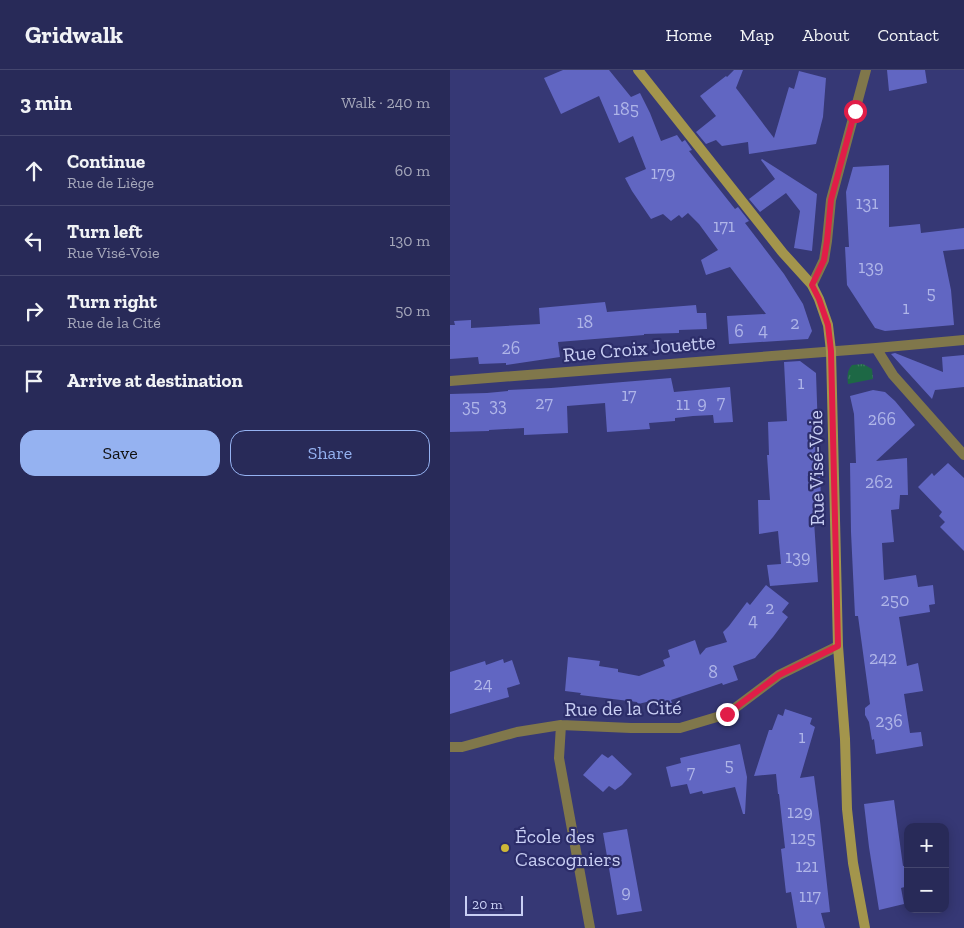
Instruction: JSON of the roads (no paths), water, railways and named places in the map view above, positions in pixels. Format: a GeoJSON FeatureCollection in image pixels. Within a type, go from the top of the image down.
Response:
{"type":"FeatureCollection","features":[{"type":"Feature","properties":{"kind":"street","name":"Rue Visé-Voie"},"geometry":{"type":"LineString","coordinates":[[638,70],[783,253],[812,285],[828,325],[831,351],[838,646],[845,739],[847,809],[854,863],[866,928]]}},
{"type":"Feature","properties":{"kind":"street"},"geometry":{"type":"LineString","coordinates":[[812,285],[824,260],[831,200],[866,70]]}},
{"type":"Feature","properties":{"kind":"street","name":"Rue Croix Jouette"},"geometry":{"type":"LineString","coordinates":[[450,381],[964,340]]}},
{"type":"Feature","properties":{"kind":"street"},"geometry":{"type":"LineString","coordinates":[[876,348],[892,375],[964,455]]}},
{"type":"Feature","properties":{"kind":"street","name":"Rue de la Cité"},"geometry":{"type":"LineString","coordinates":[[450,747],[462,746],[517,732],[562,725],[680,728],[727,714],[779,675],[838,646]]}},
{"type":"Feature","properties":{"kind":"street"},"geometry":{"type":"LineString","coordinates":[[562,725],[559,758],[590,928]]}},
{"type":"Feature","properties":{"kind":"place","name":"École des Cascogniers"},"geometry":{"type":"Point","coordinates":[505,848]}}]}
